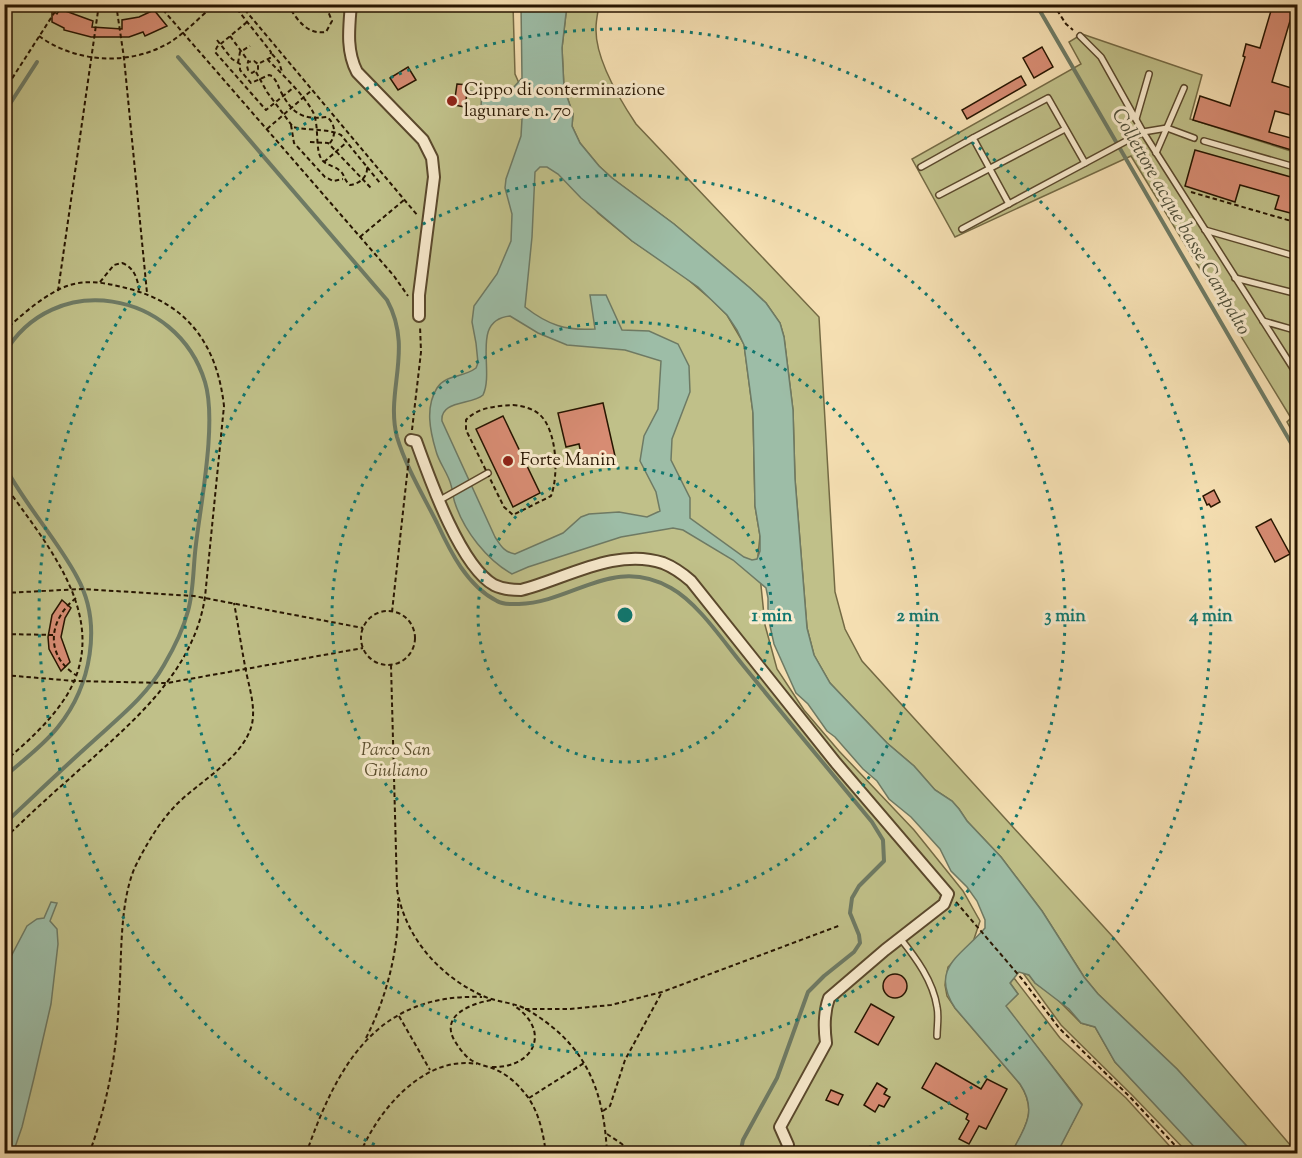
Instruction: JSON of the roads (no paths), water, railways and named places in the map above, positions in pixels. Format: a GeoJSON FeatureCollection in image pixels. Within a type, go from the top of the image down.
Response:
{"type":"FeatureCollection","features":[{"type":"Feature","properties":{"kind":"street"},"geometry":{"type":"LineString","coordinates":[[351,4],[349,44],[351,61],[357,72],[423,140],[432,158],[434,177],[419,295],[419,316]]}},
{"type":"Feature","properties":{"kind":"street"},"geometry":{"type":"LineString","coordinates":[[411,440],[416,441],[423,465],[444,497],[465,552],[480,573],[496,586],[521,590],[587,568],[639,560],[662,563],[691,581],[836,763],[948,894],[944,904],[829,998],[824,1029],[826,1043],[780,1127],[788,1145]]}},
{"type":"Feature","properties":{"kind":"lane"},"geometry":{"type":"LineString","coordinates":[[1080,36],[1101,57],[1143,132],[1298,376]]}},
{"type":"Feature","properties":{"kind":"lane"},"geometry":{"type":"LineString","coordinates":[[1136,119],[1149,74]]}},
{"type":"Feature","properties":{"kind":"lane"},"geometry":{"type":"LineString","coordinates":[[1156,153],[1184,88]]}},
{"type":"Feature","properties":{"kind":"lane"},"geometry":{"type":"LineString","coordinates":[[921,167],[1048,98],[1085,163]]}},
{"type":"Feature","properties":{"kind":"lane"},"geometry":{"type":"LineString","coordinates":[[962,229],[1143,132],[1167,128],[1194,138]]}},
{"type":"Feature","properties":{"kind":"lane"},"geometry":{"type":"LineString","coordinates":[[939,195],[1065,129]]}},
{"type":"Feature","properties":{"kind":"lane"},"geometry":{"type":"LineString","coordinates":[[973,138],[1009,204]]}},
{"type":"Feature","properties":{"kind":"lane"},"geometry":{"type":"LineString","coordinates":[[1204,141],[1298,168]]}},
{"type":"Feature","properties":{"kind":"lane"},"geometry":{"type":"LineString","coordinates":[[1205,230],[1298,257]]}},
{"type":"Feature","properties":{"kind":"lane"},"geometry":{"type":"LineString","coordinates":[[1235,278],[1298,294]]}},
{"type":"Feature","properties":{"kind":"lane"},"geometry":{"type":"LineString","coordinates":[[1263,321],[1298,331]]}},
{"type":"Feature","properties":{"kind":"lane"},"geometry":{"type":"LineString","coordinates":[[444,497],[488,473]]}},
{"type":"Feature","properties":{"kind":"lane"},"geometry":{"type":"LineString","coordinates":[[900,938],[921,964],[938,1006],[937,1036]]}},
{"type":"Feature","properties":{"kind":"waterway","name":"Collettore acque basse Campalto"},"geometry":{"type":"LineString","coordinates":[[1036,4],[1298,455]]}},
{"type":"Feature","properties":{"kind":"waterway"},"geometry":{"type":"LineString","coordinates":[[178,57],[387,300],[395,318],[398,336],[399,353],[394,403],[397,437],[410,470],[448,545],[468,577],[486,594],[507,604],[539,601],[612,578],[631,576],[650,579],[671,588],[691,603],[709,623],[872,822],[883,840],[884,861],[859,886],[852,898],[850,913],[860,943],[854,952],[808,992],[777,1078],[743,1140],[740,1154]]}},
{"type":"Feature","properties":{"kind":"waterway"},"geometry":{"type":"LineString","coordinates":[[4,113],[37,62]]}},
{"type":"Feature","properties":{"kind":"waterway"},"geometry":{"type":"LineString","coordinates":[[462,90],[484,96]]}},
{"type":"Feature","properties":{"kind":"waterway"},"geometry":{"type":"LineString","coordinates":[[4,354],[26,327],[52,310],[82,301],[112,302],[142,310],[169,327],[190,351],[205,382],[209,418],[207,462],[190,603],[175,645],[157,677],[140,697],[4,824]]}},
{"type":"Feature","properties":{"kind":"waterway"},"geometry":{"type":"LineString","coordinates":[[4,465],[77,577],[90,614],[91,634],[90,654],[85,674],[79,693],[69,711],[46,741],[4,777]]}},
{"type":"Feature","properties":{"kind":"place","name":"Cippo di conterminazione lagunare n. 70"},"geometry":{"type":"Point","coordinates":[452,101]}},
{"type":"Feature","properties":{"kind":"place","name":"Forte Manin"},"geometry":{"type":"Point","coordinates":[508,461]}},
{"type":"Feature","properties":{"kind":"park label","name":"Parco San Giuliano"},"geometry":{"type":"Point","coordinates":[396,762]}}]}
